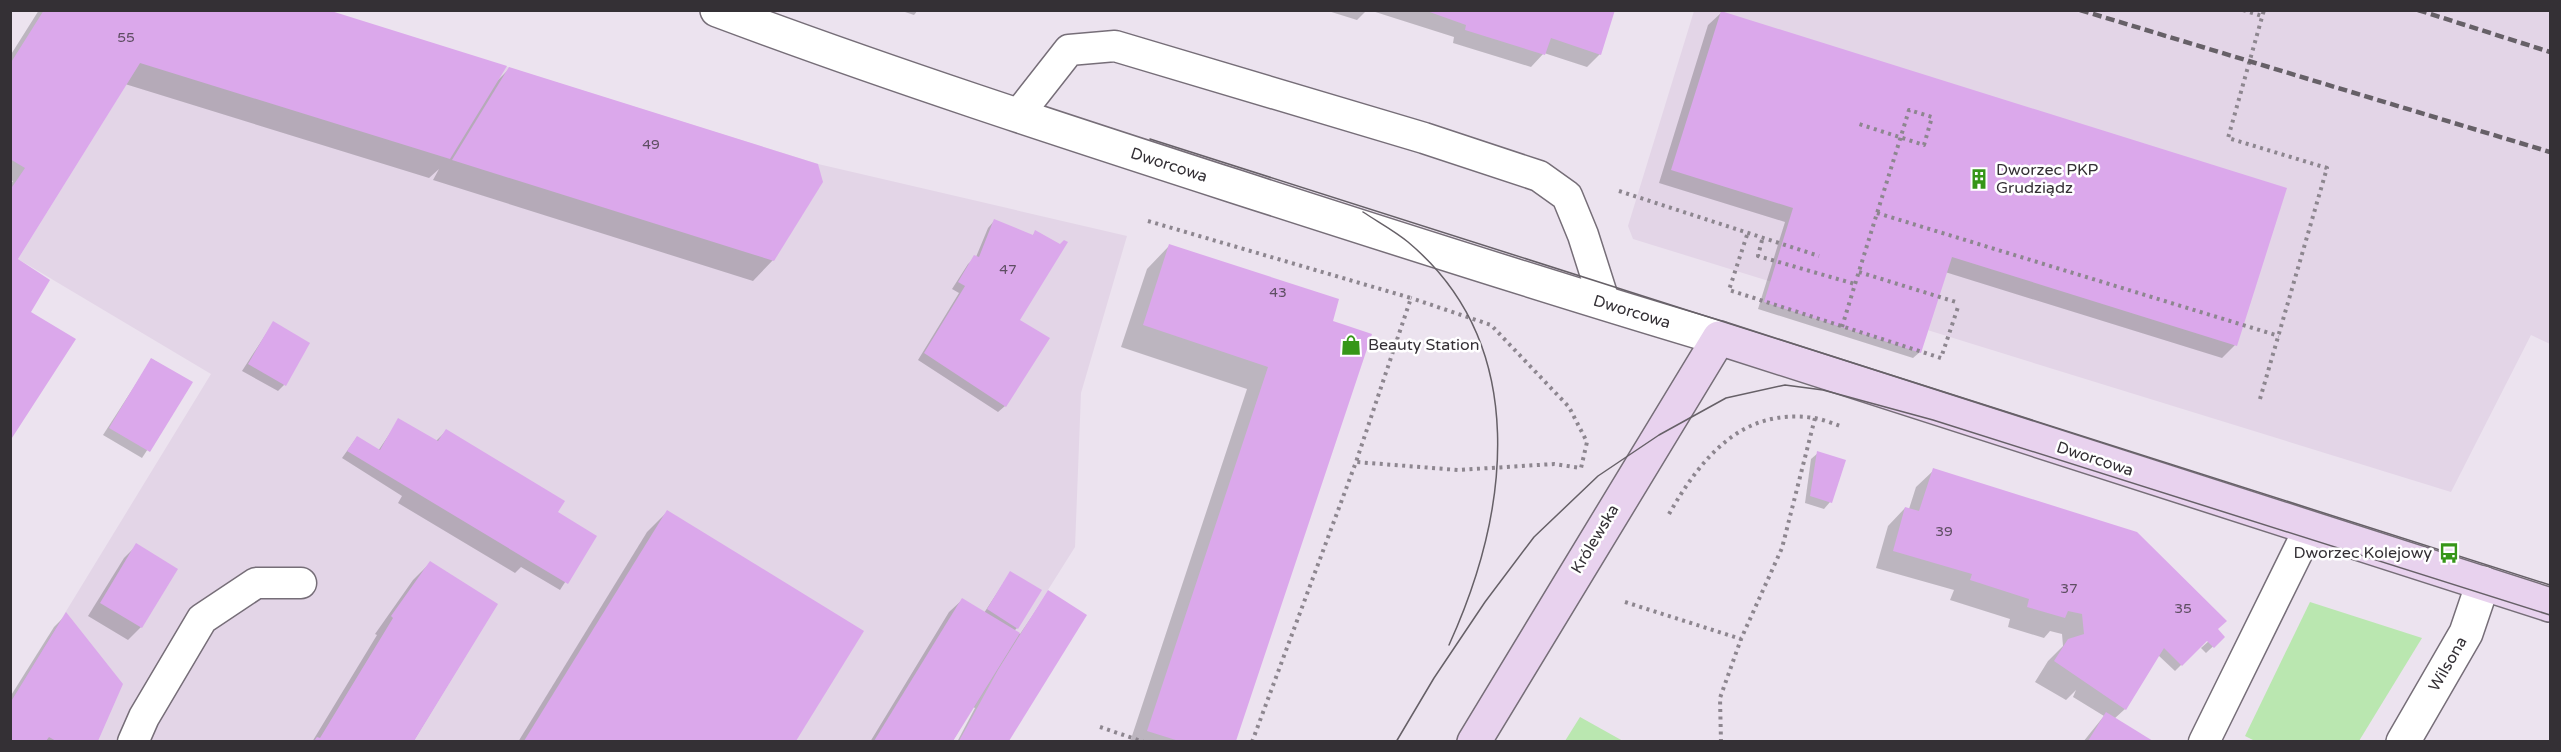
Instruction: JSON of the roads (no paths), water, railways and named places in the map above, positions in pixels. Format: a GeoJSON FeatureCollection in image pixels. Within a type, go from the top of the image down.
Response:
{"type":"FeatureCollection","features":[{"type":"Feature","properties":{"kind":"street","name":"Dworcowa"},"geometry":{"type":"LineString","coordinates":[[717,10],[1018,115],[2550,605]]}},
{"type":"Feature","properties":{"kind":"street","name":"Królewska"},"geometry":{"type":"LineString","coordinates":[[1474,741],[1719,338]]}},
{"type":"Feature","properties":{"kind":"street","name":"Wilsona"},"geometry":{"type":"LineString","coordinates":[[2403,741],[2466,633],[2483,583]]}},
{"type":"Feature","properties":{"kind":"lane"},"geometry":{"type":"LineString","coordinates":[[1018,115],[1070,50],[1115,46],[1424,138],[1539,176],[1567,196],[1583,235],[1605,304]]}},
{"type":"Feature","properties":{"kind":"lane"},"geometry":{"type":"LineString","coordinates":[[2204,741],[2310,528]]}},
{"type":"Feature","properties":{"kind":"lane"},"geometry":{"type":"LineString","coordinates":[[134,741],[144,717],[202,619],[256,583],[302,583]]}},
{"type":"Feature","properties":{"kind":"tram line"},"geometry":{"type":"LineString","coordinates":[[1150,139],[2550,585]]}},
{"type":"Feature","properties":{"kind":"tram line"},"geometry":{"type":"LineString","coordinates":[[1363,212],[1408,242],[1448,284],[1475,330],[1491,380],[1498,433],[1495,487],[1485,541],[1470,594],[1449,645]]}},
{"type":"Feature","properties":{"kind":"tram line"},"geometry":{"type":"LineString","coordinates":[[1396,742],[1434,678],[1485,602],[1534,537],[1598,476],[1659,435],[1726,398],[1785,385],[1823,390],[1933,420],[2550,615]]}},
{"type":"Feature","properties":{"kind":"railway"},"geometry":{"type":"LineString","coordinates":[[2080,10],[2550,152]]}},
{"type":"Feature","properties":{"kind":"railway"},"geometry":{"type":"LineString","coordinates":[[2418,10],[2550,52]]}},
{"type":"Feature","properties":{"kind":"place","name":"Dworzec PKP Grudziądz"},"geometry":{"type":"Point","coordinates":[1979,179]}},
{"type":"Feature","properties":{"kind":"place","name":"Beauty Station"},"geometry":{"type":"Point","coordinates":[1351,345]}},
{"type":"Feature","properties":{"kind":"place","name":"Dworzec Kolejowy"},"geometry":{"type":"Point","coordinates":[2449,553]}}]}
